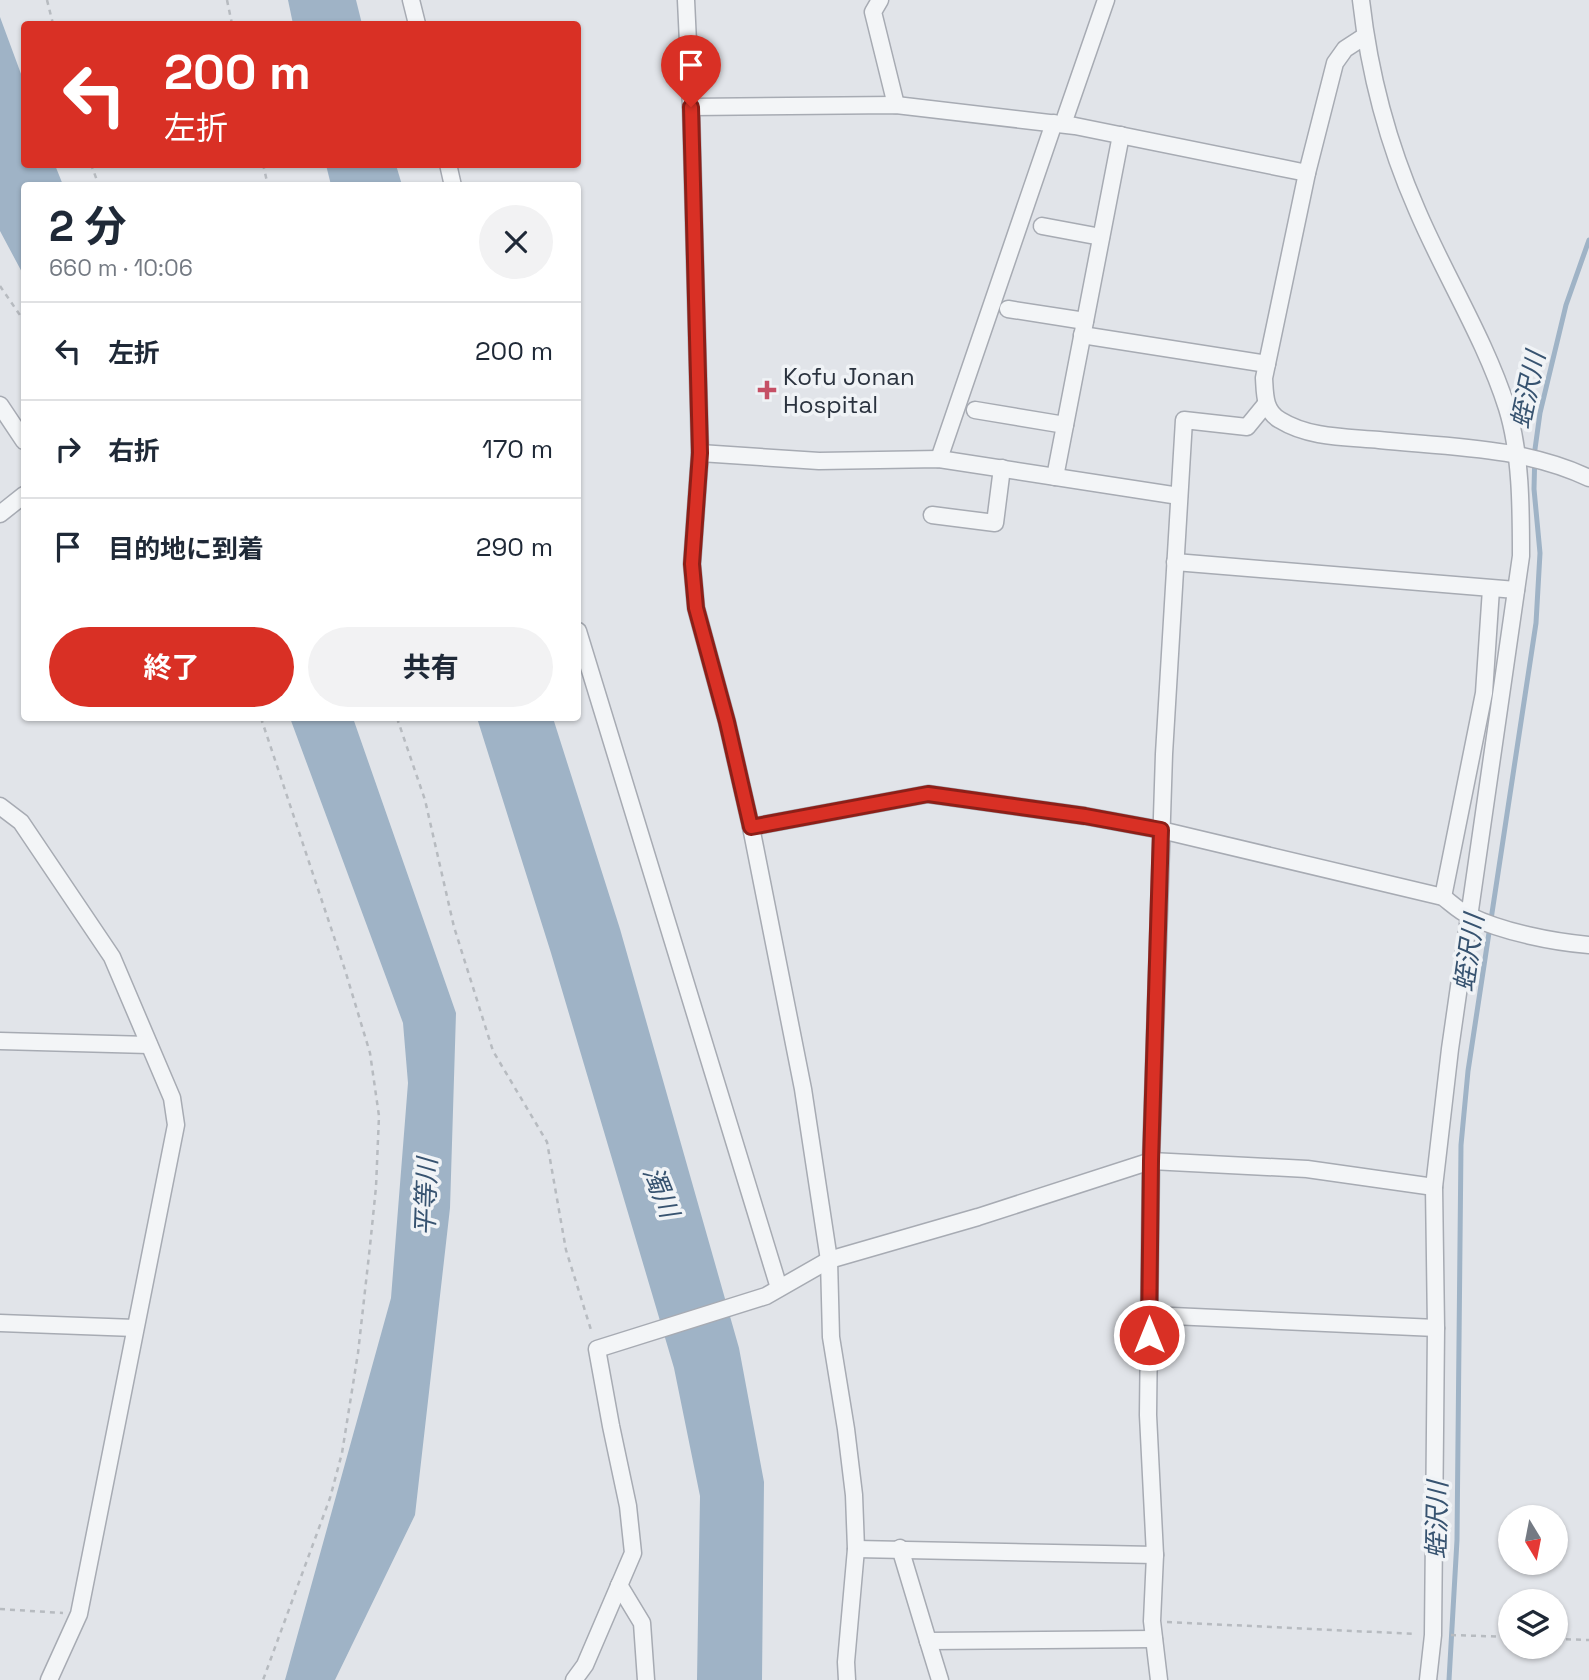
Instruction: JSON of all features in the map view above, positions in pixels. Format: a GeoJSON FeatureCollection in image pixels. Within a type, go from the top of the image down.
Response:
{"type":"FeatureCollection","features":[{"type":"Feature","properties":{"kind":"street"},"geometry":{"type":"LineString","coordinates":[[411,0],[416,21]]}},
{"type":"Feature","properties":{"kind":"street"},"geometry":{"type":"LineString","coordinates":[[686,0],[700,453],[692,564],[696,608],[727,722],[751,827],[803,1089],[829,1261],[831,1337],[854,1495],[856,1549],[846,1662],[847,1680]]}},
{"type":"Feature","properties":{"kind":"street"},"geometry":{"type":"LineString","coordinates":[[880,0],[873,12],[897,105]]}},
{"type":"Feature","properties":{"kind":"street"},"geometry":{"type":"LineString","coordinates":[[939,459],[1106,0]]}},
{"type":"Feature","properties":{"kind":"street"},"geometry":{"type":"LineString","coordinates":[[1361,0],[1365,36],[1391,139],[1405,181],[1490,364],[1528,457],[1521,509],[1521,556],[1474,918],[1441,1112],[1434,1187],[1436,1635],[1428,1680]]}},
{"type":"Feature","properties":{"kind":"street"},"geometry":{"type":"LineString","coordinates":[[1365,36],[1345,49],[1335,63],[1307,173],[1264,378],[1265,405],[1278,420],[1316,434],[1528,457],[1570,469],[1589,478]]}},
{"type":"Feature","properties":{"kind":"street"},"geometry":{"type":"LineString","coordinates":[[691,107],[897,105],[1059,124],[1307,173]]}},
{"type":"Feature","properties":{"kind":"street"},"geometry":{"type":"LineString","coordinates":[[1055,477],[1121,135]]}},
{"type":"Feature","properties":{"kind":"street"},"geometry":{"type":"LineString","coordinates":[[1042,226],[1101,237]]}},
{"type":"Feature","properties":{"kind":"street"},"geometry":{"type":"LineString","coordinates":[[1008,309],[1084,328],[1267,364]]}},
{"type":"Feature","properties":{"kind":"street"},"geometry":{"type":"LineString","coordinates":[[0,405],[21,436]]}},
{"type":"Feature","properties":{"kind":"street"},"geometry":{"type":"LineString","coordinates":[[1159,1680],[1152,1621],[1155,1555],[1148,1415],[1151,1161],[1161,830],[1184,420],[1247,427],[1265,405]]}},
{"type":"Feature","properties":{"kind":"street"},"geometry":{"type":"LineString","coordinates":[[975,410],[1065,425]]}},
{"type":"Feature","properties":{"kind":"street"},"geometry":{"type":"LineString","coordinates":[[700,453],[819,461],[939,459],[1179,496]]}},
{"type":"Feature","properties":{"kind":"street"},"geometry":{"type":"LineString","coordinates":[[932,515],[995,523],[1002,468]]}},
{"type":"Feature","properties":{"kind":"street"},"geometry":{"type":"LineString","coordinates":[[0,514],[21,497]]}},
{"type":"Feature","properties":{"kind":"street"},"geometry":{"type":"LineString","coordinates":[[1175,562],[1516,590]]}},
{"type":"Feature","properties":{"kind":"street"},"geometry":{"type":"LineString","coordinates":[[1443,897],[1484,693],[1491,589]]}},
{"type":"Feature","properties":{"kind":"street"},"geometry":{"type":"LineString","coordinates":[[581,641],[773,1292]]}},
{"type":"Feature","properties":{"kind":"street"},"geometry":{"type":"LineString","coordinates":[[1486,667],[1504,671]]}},
{"type":"Feature","properties":{"kind":"street"},"geometry":{"type":"LineString","coordinates":[[751,827],[928,794],[1085,816],[1161,830],[1443,897],[1474,918],[1502,927],[1589,945]]}},
{"type":"Feature","properties":{"kind":"street"},"geometry":{"type":"LineString","coordinates":[[0,806],[21,822],[112,957],[172,1098],[176,1125],[79,1614],[48,1680]]}},
{"type":"Feature","properties":{"kind":"street"},"geometry":{"type":"LineString","coordinates":[[0,1041],[149,1045]]}},
{"type":"Feature","properties":{"kind":"street"},"geometry":{"type":"LineString","coordinates":[[574,1680],[584,1665],[633,1553],[628,1506],[611,1426],[605,1347],[773,1292],[829,1261],[978,1217],[1151,1161],[1307,1169],[1434,1187]]}},
{"type":"Feature","properties":{"kind":"street"},"geometry":{"type":"LineString","coordinates":[[1150,1315],[1436,1328]]}},
{"type":"Feature","properties":{"kind":"street"},"geometry":{"type":"LineString","coordinates":[[0,1323],[135,1328]]}},
{"type":"Feature","properties":{"kind":"street"},"geometry":{"type":"LineString","coordinates":[[900,1548],[940,1680]]}},
{"type":"Feature","properties":{"kind":"street"},"geometry":{"type":"LineString","coordinates":[[856,1549],[1155,1555]]}},
{"type":"Feature","properties":{"kind":"street"},"geometry":{"type":"LineString","coordinates":[[619,1585],[642,1623],[646,1680]]}},
{"type":"Feature","properties":{"kind":"street"},"geometry":{"type":"LineString","coordinates":[[928,1640],[1154,1639]]}},
{"type":"Feature","properties":{"kind":"path"},"geometry":{"type":"LineString","coordinates":[[47,0],[52,21]]}},
{"type":"Feature","properties":{"kind":"path"},"geometry":{"type":"LineString","coordinates":[[227,0],[231,21]]}},
{"type":"Feature","properties":{"kind":"path"},"geometry":{"type":"LineString","coordinates":[[0,286],[21,317]]}},
{"type":"Feature","properties":{"kind":"path"},"geometry":{"type":"LineString","coordinates":[[262,721],[363,1029],[370,1053],[379,1116],[370,1246],[358,1353],[342,1453],[330,1498],[263,1680]]}},
{"type":"Feature","properties":{"kind":"path"},"geometry":{"type":"LineString","coordinates":[[398,721],[425,800],[454,927],[493,1051],[547,1142],[566,1250],[605,1347]]}},
{"type":"Feature","properties":{"kind":"path"},"geometry":{"type":"LineString","coordinates":[[0,1609],[79,1614]]}},
{"type":"Feature","properties":{"kind":"path"},"geometry":{"type":"LineString","coordinates":[[1152,1621],[1498,1637]]}},
{"type":"Feature","properties":{"kind":"path"},"geometry":{"type":"LineString","coordinates":[[1568,1639],[1589,1640]]}},
{"type":"Feature","properties":{"kind":"water"},"geometry":{"type":"Polygon","coordinates":[[[288,0],[356,0],[361,21],[292,21],[288,0]]]}},
{"type":"Feature","properties":{"kind":"water"},"geometry":{"type":"Polygon","coordinates":[[[0,17],[21,74],[21,168],[56,168],[62,182],[21,182],[21,270],[0,231],[0,17]]]}},
{"type":"Feature","properties":{"kind":"water"},"geometry":{"type":"Polygon","coordinates":[[[327,168],[397,168],[401,182],[330,182],[327,168]]]}},
{"type":"Feature","properties":{"kind":"water","name":"平等川"},"geometry":{"type":"Polygon","coordinates":[[[291,721],[354,721],[456,1013],[450,1208],[415,1515],[335,1680],[285,1680],[391,1298],[408,1083],[403,1023],[291,721]]]}},
{"type":"Feature","properties":{"kind":"water","name":"濁川"},"geometry":{"type":"Polygon","coordinates":[[[478,721],[554,721],[620,929],[739,1348],[764,1482],[762,1680],[697,1680],[700,1496],[674,1368],[551,953],[478,721]]]}},
{"type":"Feature","properties":{"kind":"waterway","name":"蛭沢川"},"geometry":{"type":"LineString","coordinates":[[1449,1680],[1457,1540],[1461,1145],[1468,1071],[1536,623],[1540,553],[1534,489],[1535,449],[1540,413],[1566,305],[1589,240]]}},
{"type":"Feature","properties":{"kind":"place","name":"Kofu Jonan Hospital"},"geometry":{"type":"Point","coordinates":[767,390]}},
{"type":"Feature","properties":{"kind":"route"},"geometry":{"type":"LineString","coordinates":[[691,107],[700,453],[692,564],[702,636],[727,722],[751,827],[928,794],[1085,816],[1161,830],[1151,1161],[1149,1335]]}}]}
